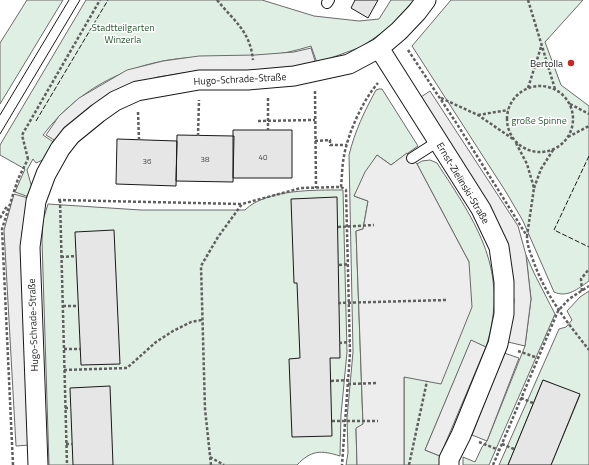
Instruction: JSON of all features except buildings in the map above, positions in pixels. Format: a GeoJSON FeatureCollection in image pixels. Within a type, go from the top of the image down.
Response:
{"type":"FeatureCollection","features":[{"type":"Feature","properties":{"kind":"street","name":"Hugo-Schrade-Straße"},"geometry":{"type":"LineString","coordinates":[[38,465],[30,247],[36,201],[46,174],[60,149],[85,123],[115,102],[137,91],[199,80],[261,86],[294,76],[349,64],[378,48],[399,31],[418,12],[426,0]]}},
{"type":"Feature","properties":{"kind":"street","name":"Ernst-Zielinski-Straße"},"geometry":{"type":"LineString","coordinates":[[378,48],[481,209],[499,247],[504,282],[504,314],[498,344],[461,435],[449,459],[450,465]]}},
{"type":"Feature","properties":{"kind":"lane"},"geometry":{"type":"LineString","coordinates":[[412,158],[437,142]]}},
{"type":"Feature","properties":{"kind":"path"},"geometry":{"type":"LineString","coordinates":[[46,174],[37,171],[31,166],[22,135],[100,0]]}},
{"type":"Feature","properties":{"kind":"path"},"geometry":{"type":"LineString","coordinates":[[217,0],[246,33],[249,39],[261,86],[268,121],[268,130]]}},
{"type":"Feature","properties":{"kind":"path"},"geometry":{"type":"LineString","coordinates":[[528,0],[554,89]]}},
{"type":"Feature","properties":{"kind":"path"},"geometry":{"type":"LineString","coordinates":[[406,46],[527,236]]}},
{"type":"Feature","properties":{"kind":"path"},"geometry":{"type":"LineString","coordinates":[[527,88],[541,46]]}},
{"type":"Feature","properties":{"kind":"path"},"geometry":{"type":"LineString","coordinates":[[341,187],[344,155],[352,129],[371,91],[378,82]]}},
{"type":"Feature","properties":{"kind":"path"},"geometry":{"type":"LineString","coordinates":[[315,86],[316,188]]}},
{"type":"Feature","properties":{"kind":"path"},"geometry":{"type":"LineString","coordinates":[[534,188],[528,164],[509,131],[507,120],[508,110],[513,100],[527,88],[536,86],[554,89],[563,96],[569,104],[572,115],[572,127],[567,137],[553,150],[541,169],[534,188],[527,242],[538,274],[558,311],[589,350]]}},
{"type":"Feature","properties":{"kind":"path"},"geometry":{"type":"LineString","coordinates":[[198,136],[199,94]]}},
{"type":"Feature","properties":{"kind":"path"},"geometry":{"type":"LineString","coordinates":[[439,98],[478,115],[523,147],[532,151],[542,152],[553,150]]}},
{"type":"Feature","properties":{"kind":"path"},"geometry":{"type":"LineString","coordinates":[[569,104],[589,114]]}},
{"type":"Feature","properties":{"kind":"path"},"geometry":{"type":"LineString","coordinates":[[478,115],[508,110]]}},
{"type":"Feature","properties":{"kind":"path"},"geometry":{"type":"LineString","coordinates":[[138,111],[139,140]]}},
{"type":"Feature","properties":{"kind":"path"},"geometry":{"type":"LineString","coordinates":[[258,121],[315,120]]}},
{"type":"Feature","properties":{"kind":"path"},"geometry":{"type":"LineString","coordinates":[[567,137],[589,126]]}},
{"type":"Feature","properties":{"kind":"path"},"geometry":{"type":"LineString","coordinates":[[315,141],[330,140],[330,145],[347,145]]}},
{"type":"Feature","properties":{"kind":"path"},"geometry":{"type":"LineString","coordinates":[[13,465],[2,229],[9,202],[28,159]]}},
{"type":"Feature","properties":{"kind":"path"},"geometry":{"type":"LineString","coordinates":[[36,201],[60,200],[242,204],[301,188],[341,187],[346,190],[350,342],[349,380],[344,421],[344,450],[342,465]]}},
{"type":"Feature","properties":{"kind":"path"},"geometry":{"type":"LineString","coordinates":[[60,200],[67,465]]}},
{"type":"Feature","properties":{"kind":"path"},"geometry":{"type":"LineString","coordinates":[[0,218],[9,202]]}},
{"type":"Feature","properties":{"kind":"path"},"geometry":{"type":"LineString","coordinates":[[211,465],[205,409],[202,266],[222,231],[242,204]]}},
{"type":"Feature","properties":{"kind":"path"},"geometry":{"type":"LineString","coordinates":[[338,227],[374,225]]}},
{"type":"Feature","properties":{"kind":"path"},"geometry":{"type":"LineString","coordinates":[[61,257],[76,256]]}},
{"type":"Feature","properties":{"kind":"path"},"geometry":{"type":"LineString","coordinates":[[339,265],[349,264]]}},
{"type":"Feature","properties":{"kind":"path"},"geometry":{"type":"LineString","coordinates":[[582,291],[581,279],[589,268]]}},
{"type":"Feature","properties":{"kind":"path"},"geometry":{"type":"LineString","coordinates":[[493,465],[558,311],[569,299],[589,286]]}},
{"type":"Feature","properties":{"kind":"path"},"geometry":{"type":"LineString","coordinates":[[338,304],[446,300]]}},
{"type":"Feature","properties":{"kind":"path"},"geometry":{"type":"LineString","coordinates":[[63,306],[78,306]]}},
{"type":"Feature","properties":{"kind":"path"},"geometry":{"type":"LineString","coordinates":[[64,370],[126,368],[156,342],[173,331],[191,322],[202,320]]}},
{"type":"Feature","properties":{"kind":"path"},"geometry":{"type":"LineString","coordinates":[[339,343],[350,342]]}},
{"type":"Feature","properties":{"kind":"path"},"geometry":{"type":"LineString","coordinates":[[64,349],[80,349]]}},
{"type":"Feature","properties":{"kind":"path"},"geometry":{"type":"LineString","coordinates":[[331,381],[349,380]]}},
{"type":"Feature","properties":{"kind":"path"},"geometry":{"type":"LineString","coordinates":[[409,465],[427,381]]}},
{"type":"Feature","properties":{"kind":"path"},"geometry":{"type":"LineString","coordinates":[[348,384],[377,383]]}},
{"type":"Feature","properties":{"kind":"path"},"geometry":{"type":"LineString","coordinates":[[521,398],[533,403]]}},
{"type":"Feature","properties":{"kind":"path"},"geometry":{"type":"LineString","coordinates":[[65,408],[71,408]]}},
{"type":"Feature","properties":{"kind":"path"},"geometry":{"type":"LineString","coordinates":[[332,421],[378,421]]}},
{"type":"Feature","properties":{"kind":"path"},"geometry":{"type":"LineString","coordinates":[[66,444],[72,444]]}},
{"type":"Feature","properties":{"kind":"path"},"geometry":{"type":"LineString","coordinates":[[502,444],[514,449]]}},
{"type":"Feature","properties":{"kind":"path"},"geometry":{"type":"LineString","coordinates":[[210,457],[224,465]]}},
{"type":"Feature","properties":{"kind":"green space"},"geometry":{"type":"Polygon","coordinates":[[[27,0],[63,0],[0,104],[0,43],[27,0]]]}},
{"type":"Feature","properties":{"kind":"green space","name":"Stadtteilgarten Winzerla"},"geometry":{"type":"Polygon","coordinates":[[[86,0],[262,0],[314,16],[359,21],[379,19],[391,0],[414,0],[389,28],[361,47],[317,63],[311,46],[264,56],[200,57],[177,59],[133,69],[112,78],[93,88],[75,102],[58,117],[43,135],[55,143],[47,158],[36,163],[33,159],[27,170],[32,188],[29,197],[15,192],[25,169],[0,155],[0,145],[86,0]]]}},
{"type":"Feature","properties":{"kind":"green space","name":"große Spinne"},"geometry":{"type":"Polygon","coordinates":[[[451,0],[583,0],[545,42],[561,85],[589,106],[589,281],[572,292],[559,294],[554,292],[523,221],[412,46],[451,0]]]}},
{"type":"Feature","properties":{"kind":"green space"},"geometry":{"type":"Polygon","coordinates":[[[382,89],[418,146],[391,165],[377,155],[354,196],[368,201],[363,229],[356,231],[363,425],[356,429],[357,465],[346,465],[348,453],[347,418],[353,352],[349,155],[364,114],[376,90],[382,89]]]}},
{"type":"Feature","properties":{"kind":"green space"},"geometry":{"type":"Polygon","coordinates":[[[430,160],[437,163],[452,185],[486,249],[492,271],[494,295],[492,320],[486,347],[471,341],[425,450],[440,456],[442,465],[404,465],[404,377],[469,262],[417,164],[422,161],[430,160]]]}},
{"type":"Feature","properties":{"kind":"green space"},"geometry":{"type":"Polygon","coordinates":[[[319,190],[343,190],[347,352],[341,415],[340,456],[322,452],[312,454],[307,456],[297,465],[49,465],[42,241],[43,220],[48,204],[141,210],[245,210],[254,203],[278,194],[319,190]]]}},
{"type":"Feature","properties":{"kind":"green space"},"geometry":{"type":"Polygon","coordinates":[[[526,255],[555,314],[489,465],[463,465],[463,457],[475,462],[482,447],[487,441],[525,346],[531,299],[526,255]]]}},
{"type":"Feature","properties":{"kind":"green space"},"geometry":{"type":"Polygon","coordinates":[[[589,291],[589,465],[551,465],[580,395],[543,380],[508,465],[499,465],[559,329],[566,327],[572,320],[567,311],[580,297],[589,291]]]}},
{"type":"Feature","properties":{"kind":"shaded area"},"geometry":{"type":"Polygon","coordinates":[[[311,48],[316,64],[271,73],[196,71],[158,77],[127,87],[56,141],[46,135],[59,116],[79,98],[127,70],[163,61],[199,56],[255,55],[294,52],[311,48]]]}},
{"type":"Feature","properties":{"kind":"shaded area"},"geometry":{"type":"Polygon","coordinates":[[[430,91],[518,226],[526,255],[531,299],[525,346],[508,342],[514,301],[509,256],[418,99],[430,91]]]}},
{"type":"Feature","properties":{"kind":"shaded area"},"geometry":{"type":"Polygon","coordinates":[[[407,153],[417,164],[469,262],[472,307],[441,384],[404,377],[404,465],[357,465],[356,428],[363,424],[356,231],[363,229],[368,201],[354,196],[365,172],[377,155],[391,165],[407,153]]]}},
{"type":"Feature","properties":{"kind":"shaded area"},"geometry":{"type":"Polygon","coordinates":[[[14,194],[28,198],[22,233],[30,445],[16,446],[4,230],[14,194]]]}},
{"type":"Feature","properties":{"kind":"shaded area"},"geometry":{"type":"Polygon","coordinates":[[[471,340],[486,347],[440,456],[425,450],[471,340]]]}},
{"type":"Feature","properties":{"kind":"shaded area"},"geometry":{"type":"Polygon","coordinates":[[[504,353],[519,358],[487,441],[472,435],[504,353]]]}},
{"type":"Feature","properties":{"kind":"tram line"},"geometry":{"type":"LineString","coordinates":[[0,115],[69,0]]}},
{"type":"Feature","properties":{"kind":"tram line"},"geometry":{"type":"LineString","coordinates":[[0,134],[80,0]]}},
{"type":"Feature","properties":{"kind":"fence"},"geometry":{"type":"LineString","coordinates":[[36,121],[108,0]]}},
{"type":"Feature","properties":{"kind":"fence"},"geometry":{"type":"LineString","coordinates":[[589,156],[554,230],[589,247]]}},
{"type":"Feature","properties":{"kind":"place","name":"Bertolla"},"geometry":{"type":"Point","coordinates":[571,63]}}]}
